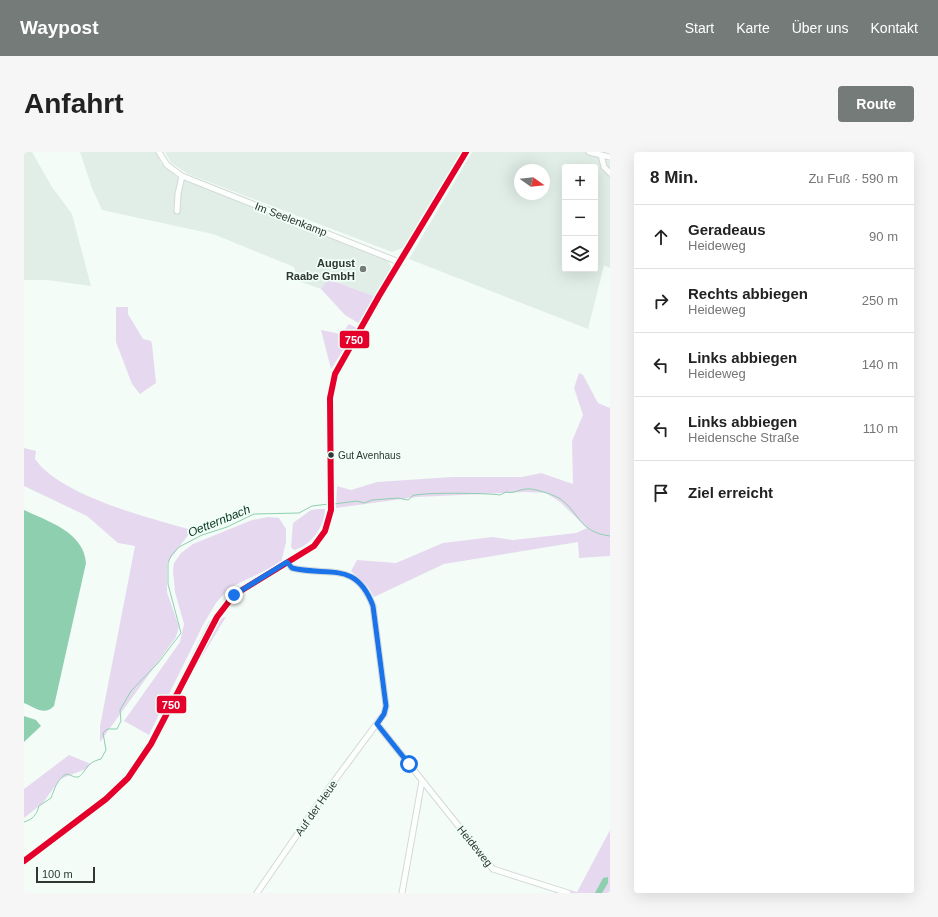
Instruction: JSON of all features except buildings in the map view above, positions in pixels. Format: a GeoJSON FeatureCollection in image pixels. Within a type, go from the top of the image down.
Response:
{"type":"FeatureCollection","features":[{"type":"Feature","properties":{"kind":"main road"},"geometry":{"type":"LineString","coordinates":[[24,861],[106,799],[128,778],[151,744],[223,606],[234,595],[314,546],[320,539],[329,522],[331,510],[330,398],[333,378],[339,365],[399,262],[466,152]]}},
{"type":"Feature","properties":{"kind":"street","name":"Im Seelenkamp"},"geometry":{"type":"LineString","coordinates":[[160,152],[167,165],[182,176],[399,262]]}},
{"type":"Feature","properties":{"kind":"street"},"geometry":{"type":"LineString","coordinates":[[588,152],[610,157]]}},
{"type":"Feature","properties":{"kind":"street"},"geometry":{"type":"LineString","coordinates":[[601,155],[604,167],[610,173]]}},
{"type":"Feature","properties":{"kind":"street"},"geometry":{"type":"LineString","coordinates":[[176,211],[182,176]]}},
{"type":"Feature","properties":{"kind":"street"},"geometry":{"type":"LineString","coordinates":[[287,562],[292,568],[298,570],[337,572],[353,577],[361,583],[368,593],[373,606],[386,706],[384,714],[377,724]]}},
{"type":"Feature","properties":{"kind":"street","name":"Heideweg"},"geometry":{"type":"LineString","coordinates":[[377,724],[493,869],[568,893]]}},
{"type":"Feature","properties":{"kind":"street","name":"Auf der Heue"},"geometry":{"type":"LineString","coordinates":[[257,893],[332,784],[377,724]]}},
{"type":"Feature","properties":{"kind":"street"},"geometry":{"type":"LineString","coordinates":[[402,893],[422,781]]}},
{"type":"Feature","properties":{"kind":"shaded area"},"geometry":{"type":"Polygon","coordinates":[[[24,152],[32,152],[52,187],[72,214],[91,286],[47,280],[24,280],[24,152]]]}},
{"type":"Feature","properties":{"kind":"shaded area"},"geometry":{"type":"Polygon","coordinates":[[[80,152],[157,152],[160,162],[177,177],[385,259],[390,264],[391,270],[374,296],[329,279],[321,289],[298,281],[294,267],[213,234],[102,210],[92,188],[80,152]]]}},
{"type":"Feature","properties":{"kind":"shaded area"},"geometry":{"type":"Polygon","coordinates":[[[165,152],[461,152],[403,248],[392,252],[188,174],[171,163],[165,152]]]}},
{"type":"Feature","properties":{"kind":"shaded area"},"geometry":{"type":"Polygon","coordinates":[[[472,152],[604,152],[606,160],[610,161],[610,268],[604,265],[588,329],[409,259],[472,152]]]}},
{"type":"Feature","properties":{"kind":"shaded area"},"geometry":{"type":"Polygon","coordinates":[[[328,279],[374,296],[360,324],[345,315],[321,289],[328,279]]]}},
{"type":"Feature","properties":{"kind":"shaded area"},"geometry":{"type":"Polygon","coordinates":[[[116,307],[128,307],[128,314],[143,339],[151,341],[152,344],[156,383],[140,394],[132,384],[116,342],[116,307]]]}},
{"type":"Feature","properties":{"kind":"shaded area"},"geometry":{"type":"Polygon","coordinates":[[[349,324],[357,328],[331,369],[321,330],[341,334],[349,324]]]}},
{"type":"Feature","properties":{"kind":"shaded area"},"geometry":{"type":"Polygon","coordinates":[[[579,373],[583,375],[598,403],[610,408],[610,556],[579,558],[578,542],[444,564],[374,597],[368,587],[351,571],[357,560],[396,563],[443,543],[492,537],[513,540],[576,533],[587,528],[560,502],[546,493],[525,492],[417,497],[336,508],[337,486],[351,490],[377,482],[452,477],[522,477],[541,473],[573,484],[572,441],[583,415],[574,388],[579,373]]]}},
{"type":"Feature","properties":{"kind":"shaded area"},"geometry":{"type":"Polygon","coordinates":[[[24,448],[36,451],[35,459],[47,472],[64,484],[85,495],[130,512],[192,530],[167,563],[167,592],[179,627],[176,637],[100,742],[100,726],[135,546],[118,543],[87,516],[24,486],[24,448]]]}},
{"type":"Feature","properties":{"kind":"shaded area"},"geometry":{"type":"Polygon","coordinates":[[[325,509],[323,522],[320,528],[311,540],[300,548],[294,550],[291,547],[293,523],[311,510],[325,509]]]}},
{"type":"Feature","properties":{"kind":"shaded area"},"geometry":{"type":"Polygon","coordinates":[[[24,510],[53,523],[72,536],[79,543],[84,552],[86,563],[54,706],[43,711],[24,703],[24,510]]]}},
{"type":"Feature","properties":{"kind":"shaded area"},"geometry":{"type":"Polygon","coordinates":[[[268,517],[279,518],[286,529],[286,542],[281,563],[229,588],[216,603],[203,625],[149,735],[124,721],[180,642],[184,624],[175,592],[173,571],[174,563],[181,553],[193,544],[252,520],[268,517]]]}},
{"type":"Feature","properties":{"kind":"shaded area"},"geometry":{"type":"Polygon","coordinates":[[[226,617],[195,668],[181,677],[209,621],[226,617]]]}},
{"type":"Feature","properties":{"kind":"shaded area"},"geometry":{"type":"Polygon","coordinates":[[[24,716],[36,720],[41,726],[24,742],[24,716]]]}},
{"type":"Feature","properties":{"kind":"shaded area"},"geometry":{"type":"Polygon","coordinates":[[[69,755],[91,764],[86,769],[60,779],[43,803],[24,818],[24,789],[69,755]]]}},
{"type":"Feature","properties":{"kind":"shaded area"},"geometry":{"type":"Polygon","coordinates":[[[610,830],[610,893],[565,893],[566,889],[577,892],[610,830]]]}},
{"type":"Feature","properties":{"kind":"shaded area"},"geometry":{"type":"Polygon","coordinates":[[[608,877],[608,883],[602,893],[595,893],[603,878],[608,877]]]}},
{"type":"Feature","properties":{"kind":"waterway","name":"Oetternbach"},"geometry":{"type":"LineString","coordinates":[[334,504],[357,501],[364,503],[372,500],[398,498],[408,500],[412,496],[440,493],[500,495],[506,492],[511,493],[523,489],[533,489],[559,498],[566,503],[585,526],[599,534],[610,536]]}},
{"type":"Feature","properties":{"kind":"waterway","name":"Oetternbach"},"geometry":{"type":"LineString","coordinates":[[24,822],[34,817],[39,806],[51,798],[56,785],[66,774],[75,777],[81,776],[91,763],[101,759],[106,750],[103,733],[107,729],[117,729],[121,721],[120,710],[131,691],[158,663],[181,633],[168,584],[168,563],[171,556],[179,547],[202,535],[227,527],[254,514],[299,513],[312,506],[329,504]]}},
{"type":"Feature","properties":{"kind":"transit line","name":"750"},"geometry":{"type":"LineString","coordinates":[[24,861],[106,799],[128,778],[151,744],[217,617],[234,595],[314,546],[325,531],[331,510],[330,398],[335,374],[379,296],[466,152]]}},
{"type":"Feature","properties":{"kind":"place","name":"August Raabe GmbH"},"geometry":{"type":"Point","coordinates":[363,269]}},
{"type":"Feature","properties":{"kind":"place","name":"Gut Avenhaus"},"geometry":{"type":"Point","coordinates":[331,455]}},
{"type":"Feature","properties":{"kind":"route"},"geometry":{"type":"LineString","coordinates":[[234,595],[287,562],[289,566],[298,570],[337,572],[353,577],[361,583],[368,593],[373,606],[386,706],[384,714],[377,724],[409,764]]}}]}
